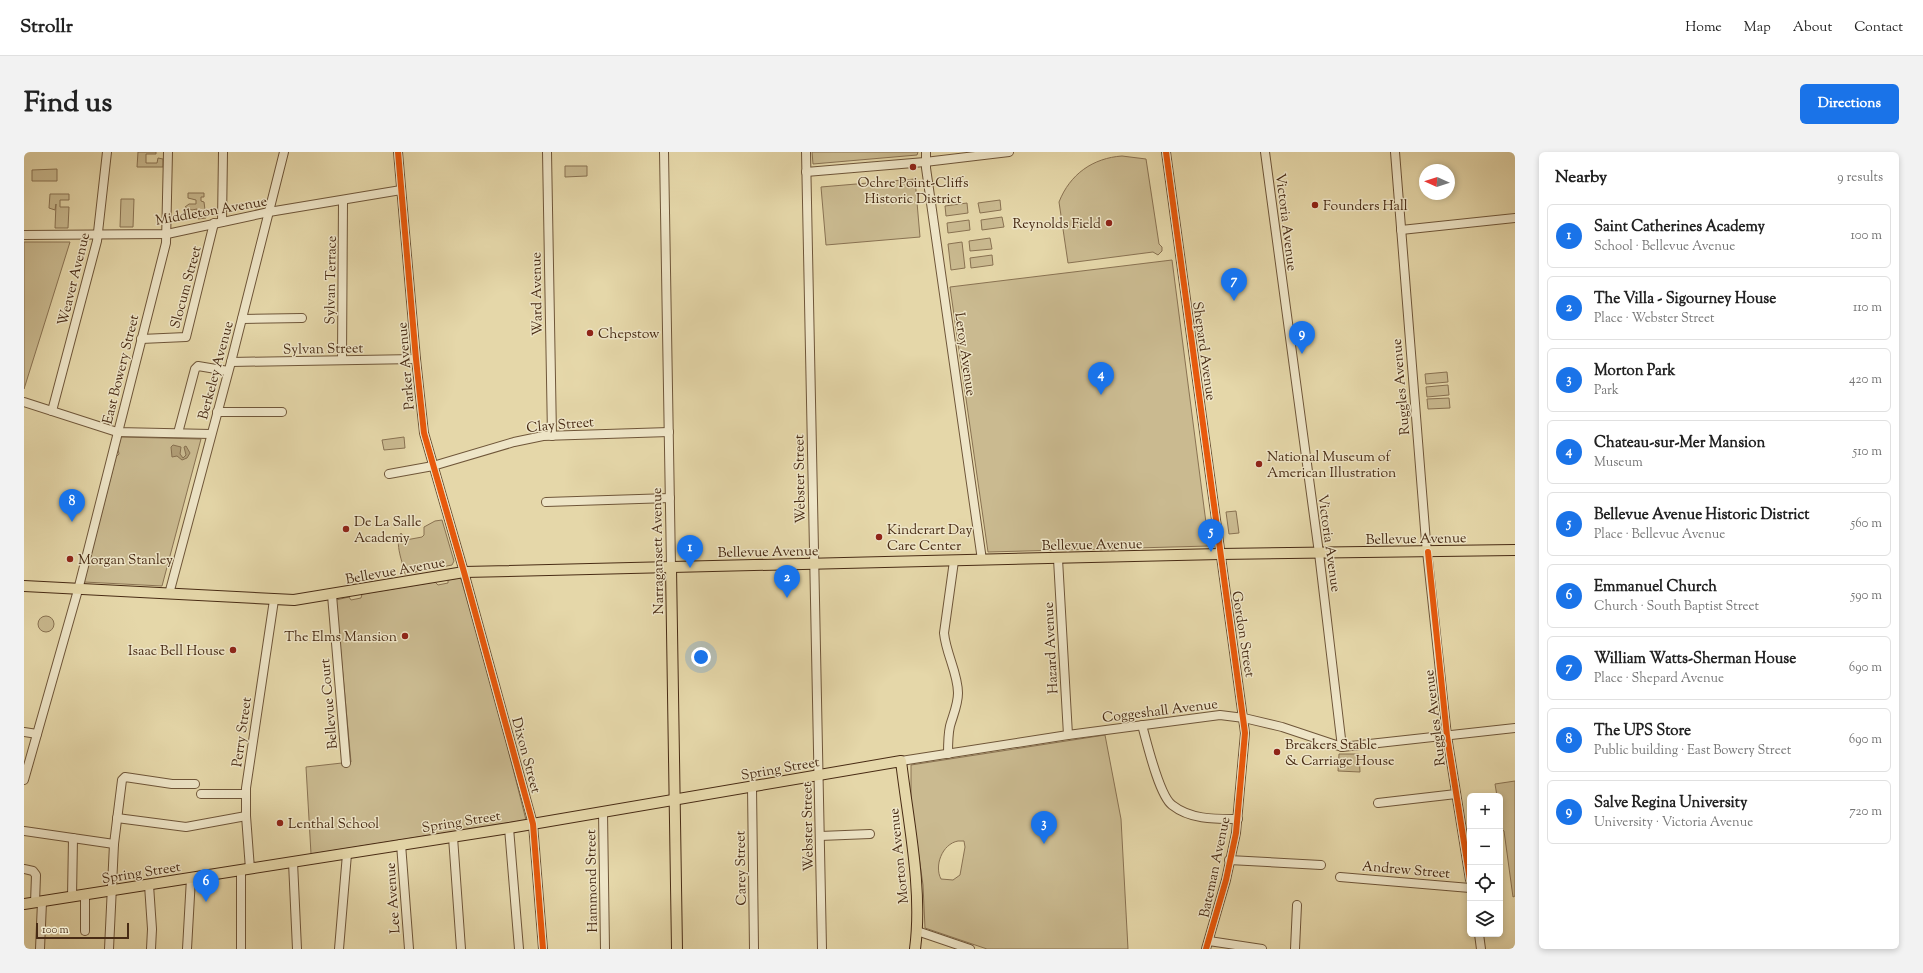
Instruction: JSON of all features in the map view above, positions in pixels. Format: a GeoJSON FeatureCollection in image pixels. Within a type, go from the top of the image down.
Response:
{"type":"FeatureCollection","features":[{"type":"Feature","properties":{"kind":"main road","name":"Bellevue Avenue"},"geometry":{"type":"LineString","coordinates":[[24,586],[294,600],[332,595],[464,572],[1220,554],[1515,550]]}},
{"type":"Feature","properties":{"kind":"main road","name":"Narragansett Avenue"},"geometry":{"type":"LineString","coordinates":[[671,567],[677,949]]}},
{"type":"Feature","properties":{"kind":"main road","name":"Spring Street"},"geometry":{"type":"LineString","coordinates":[[24,904],[111,892],[401,844],[453,837],[901,761]]}},
{"type":"Feature","properties":{"kind":"main road","name":"Morton Avenue"},"geometry":{"type":"LineString","coordinates":[[901,761],[916,880],[917,931],[915,949]]}},
{"type":"Feature","properties":{"kind":"street","name":"Weaver Avenue"},"geometry":{"type":"LineString","coordinates":[[52,411],[98,234],[107,152]]}},
{"type":"Feature","properties":{"kind":"street","name":"East Bowery Street"},"geometry":{"type":"LineString","coordinates":[[24,780],[78,590],[167,234],[168,152]]}},
{"type":"Feature","properties":{"kind":"street","name":"Slocum Street"},"geometry":{"type":"LineString","coordinates":[[141,339],[186,338],[218,223],[223,152]]}},
{"type":"Feature","properties":{"kind":"street","name":"Berkeley Avenue"},"geometry":{"type":"LineString","coordinates":[[168,594],[231,362],[284,152]]}},
{"type":"Feature","properties":{"kind":"street","name":"Parker Avenue"},"geometry":{"type":"LineString","coordinates":[[398,152],[424,433],[464,572]]}},
{"type":"Feature","properties":{"kind":"street","name":"Ward Avenue"},"geometry":{"type":"LineString","coordinates":[[547,152],[552,436]]}},
{"type":"Feature","properties":{"kind":"street","name":"Narragansett Avenue"},"geometry":{"type":"LineString","coordinates":[[664,152],[671,567]]}},
{"type":"Feature","properties":{"kind":"street","name":"Webster Street"},"geometry":{"type":"LineString","coordinates":[[806,152],[822,949]]}},
{"type":"Feature","properties":{"kind":"street","name":"Leroy Avenue"},"geometry":{"type":"LineString","coordinates":[[926,152],[925,162],[982,560]]}},
{"type":"Feature","properties":{"kind":"street"},"geometry":{"type":"LineString","coordinates":[[806,172],[925,162],[1009,152]]}},
{"type":"Feature","properties":{"kind":"street","name":"Shepard Avenue"},"geometry":{"type":"LineString","coordinates":[[1166,152],[1220,554]]}},
{"type":"Feature","properties":{"kind":"street","name":"Victoria Avenue"},"geometry":{"type":"LineString","coordinates":[[1265,152],[1319,553],[1342,748]]}},
{"type":"Feature","properties":{"kind":"street","name":"Ruggles Avenue"},"geometry":{"type":"LineString","coordinates":[[1395,152],[1408,326],[1428,552],[1447,736],[1468,865]]}},
{"type":"Feature","properties":{"kind":"street","name":"Middleton Avenue"},"geometry":{"type":"LineString","coordinates":[[24,235],[167,234],[270,212],[401,190]]}},
{"type":"Feature","properties":{"kind":"street","name":"Sylvan Terrace"},"geometry":{"type":"LineString","coordinates":[[342,360],[343,200]]}},
{"type":"Feature","properties":{"kind":"street"},"geometry":{"type":"LineString","coordinates":[[1401,230],[1515,218]]}},
{"type":"Feature","properties":{"kind":"street"},"geometry":{"type":"LineString","coordinates":[[242,319],[302,318]]}},
{"type":"Feature","properties":{"kind":"street","name":"Sylvan Street"},"geometry":{"type":"LineString","coordinates":[[231,362],[416,359]]}},
{"type":"Feature","properties":{"kind":"street"},"geometry":{"type":"LineString","coordinates":[[178,433],[195,370],[198,366],[228,371]]}},
{"type":"Feature","properties":{"kind":"street"},"geometry":{"type":"LineString","coordinates":[[24,402],[117,432],[211,434]]}},
{"type":"Feature","properties":{"kind":"street"},"geometry":{"type":"LineString","coordinates":[[217,412],[282,412]]}},
{"type":"Feature","properties":{"kind":"street","name":"Clay Street"},"geometry":{"type":"LineString","coordinates":[[389,474],[433,466],[514,442],[552,436],[669,432]]}},
{"type":"Feature","properties":{"kind":"street"},"geometry":{"type":"LineString","coordinates":[[546,502],[670,498]]}},
{"type":"Feature","properties":{"kind":"street","name":"Gordon Street"},"geometry":{"type":"LineString","coordinates":[[1220,554],[1244,718]]}},
{"type":"Feature","properties":{"kind":"street","name":"Hazard Avenue"},"geometry":{"type":"LineString","coordinates":[[1058,559],[1068,735]]}},
{"type":"Feature","properties":{"kind":"street"},"geometry":{"type":"LineString","coordinates":[[948,754],[950,726],[958,702],[957,683],[945,645],[944,633],[954,561]]}},
{"type":"Feature","properties":{"kind":"street","name":"Dixon Street"},"geometry":{"type":"LineString","coordinates":[[464,572],[532,824],[543,949]]}},
{"type":"Feature","properties":{"kind":"street","name":"Bellevue Court"},"geometry":{"type":"LineString","coordinates":[[332,595],[346,763]]}},
{"type":"Feature","properties":{"kind":"street","name":"Perry Street"},"geometry":{"type":"LineString","coordinates":[[241,949],[246,870],[246,794],[274,600]]}},
{"type":"Feature","properties":{"kind":"street","name":"Coggeshall Avenue"},"geometry":{"type":"LineString","coordinates":[[901,761],[1068,735],[1220,715],[1244,718],[1282,727],[1342,748],[1515,728]]}},
{"type":"Feature","properties":{"kind":"street","name":"Bateman Avenue"},"geometry":{"type":"LineString","coordinates":[[1208,945],[1226,880],[1238,819],[1245,733],[1244,718]]}},
{"type":"Feature","properties":{"kind":"street"},"geometry":{"type":"LineString","coordinates":[[1142,725],[1162,788],[1167,799],[1172,805],[1196,816],[1217,819],[1238,819]]}},
{"type":"Feature","properties":{"kind":"street"},"geometry":{"type":"LineString","coordinates":[[24,732],[37,734]]}},
{"type":"Feature","properties":{"kind":"street"},"geometry":{"type":"LineString","coordinates":[[109,949],[114,844],[121,782],[123,778],[125,777],[172,784],[195,784]]}},
{"type":"Feature","properties":{"kind":"street","name":"Carey Street"},"geometry":{"type":"LineString","coordinates":[[752,787],[754,949]]}},
{"type":"Feature","properties":{"kind":"street"},"geometry":{"type":"LineString","coordinates":[[201,794],[246,794]]}},
{"type":"Feature","properties":{"kind":"street"},"geometry":{"type":"LineString","coordinates":[[1378,803],[1456,794]]}},
{"type":"Feature","properties":{"kind":"street","name":"Hammond Street"},"geometry":{"type":"LineString","coordinates":[[603,812],[605,949]]}},
{"type":"Feature","properties":{"kind":"street"},"geometry":{"type":"LineString","coordinates":[[117,818],[186,827],[246,816]]}},
{"type":"Feature","properties":{"kind":"street"},"geometry":{"type":"LineString","coordinates":[[508,828],[519,949]]}},
{"type":"Feature","properties":{"kind":"street"},"geometry":{"type":"LineString","coordinates":[[24,831],[114,844]]}},
{"type":"Feature","properties":{"kind":"street"},"geometry":{"type":"LineString","coordinates":[[820,836],[870,834]]}},
{"type":"Feature","properties":{"kind":"street"},"geometry":{"type":"LineString","coordinates":[[453,837],[461,949]]}},
{"type":"Feature","properties":{"kind":"street"},"geometry":{"type":"LineString","coordinates":[[72,897],[74,838]]}},
{"type":"Feature","properties":{"kind":"street","name":"Lee Avenue"},"geometry":{"type":"LineString","coordinates":[[401,844],[409,949]]}},
{"type":"Feature","properties":{"kind":"street"},"geometry":{"type":"LineString","coordinates":[[339,949],[347,854]]}},
{"type":"Feature","properties":{"kind":"street"},"geometry":{"type":"LineString","coordinates":[[1229,860],[1321,865]]}},
{"type":"Feature","properties":{"kind":"street"},"geometry":{"type":"LineString","coordinates":[[293,862],[297,949]]}},
{"type":"Feature","properties":{"kind":"street"},"geometry":{"type":"LineString","coordinates":[[24,870],[32,871],[36,875],[39,902],[40,949]]}},
{"type":"Feature","properties":{"kind":"street","name":"Andrew Street"},"geometry":{"type":"LineString","coordinates":[[1340,877],[1467,888]]}},
{"type":"Feature","properties":{"kind":"street"},"geometry":{"type":"LineString","coordinates":[[187,949],[191,878]]}},
{"type":"Feature","properties":{"kind":"street"},"geometry":{"type":"LineString","coordinates":[[149,885],[152,929],[151,949]]}},
{"type":"Feature","properties":{"kind":"street"},"geometry":{"type":"LineString","coordinates":[[85,895],[85,931]]}},
{"type":"Feature","properties":{"kind":"street"},"geometry":{"type":"LineString","coordinates":[[1295,949],[1297,905]]}},
{"type":"Feature","properties":{"kind":"street"},"geometry":{"type":"LineString","coordinates":[[917,931],[970,949]]}},
{"type":"Feature","properties":{"kind":"street"},"geometry":{"type":"LineString","coordinates":[[1479,937],[1481,949]]}},
{"type":"Feature","properties":{"kind":"street"},"geometry":{"type":"LineString","coordinates":[[1208,945],[1262,949]]}},
{"type":"Feature","properties":{"kind":"shaded area"},"geometry":{"type":"Polygon","coordinates":[[[138,152],[156,152],[156,154],[146,154],[146,163],[157,163],[158,158],[163,159],[163,167],[137,167],[138,152]]]}},
{"type":"Feature","properties":{"kind":"shaded area"},"geometry":{"type":"Polygon","coordinates":[[[812,152],[918,152],[917,155],[813,164],[812,152]]]}},
{"type":"Feature","properties":{"kind":"shaded area","name":"Reynolds Field"},"geometry":{"type":"Polygon","coordinates":[[[1122,156],[1146,159],[1159,244],[1162,247],[1162,251],[1158,255],[1153,252],[1068,263],[1059,202],[1064,192],[1069,183],[1076,176],[1092,164],[1111,157],[1122,156]]]}},
{"type":"Feature","properties":{"kind":"shaded area"},"geometry":{"type":"Polygon","coordinates":[[[565,166],[587,166],[587,176],[565,177],[565,166]]]}},
{"type":"Feature","properties":{"kind":"shaded area"},"geometry":{"type":"Polygon","coordinates":[[[57,169],[57,181],[32,181],[32,170],[57,169]]]}},
{"type":"Feature","properties":{"kind":"shaded area"},"geometry":{"type":"Polygon","coordinates":[[[915,179],[920,237],[826,245],[821,187],[915,179]]]}},
{"type":"Feature","properties":{"kind":"shaded area"},"geometry":{"type":"Polygon","coordinates":[[[188,193],[204,193],[204,197],[201,197],[201,201],[204,202],[206,218],[198,219],[197,209],[192,210],[185,207],[189,204],[196,204],[196,200],[188,198],[188,193]]]}},
{"type":"Feature","properties":{"kind":"shaded area"},"geometry":{"type":"Polygon","coordinates":[[[50,194],[69,194],[69,200],[60,200],[60,207],[69,207],[68,228],[55,228],[56,204],[55,210],[49,208],[50,194]]]}},
{"type":"Feature","properties":{"kind":"shaded area"},"geometry":{"type":"Polygon","coordinates":[[[121,199],[134,199],[133,227],[120,227],[121,199]]]}},
{"type":"Feature","properties":{"kind":"shaded area"},"geometry":{"type":"Polygon","coordinates":[[[1000,200],[1001,210],[980,213],[978,203],[1000,200]]]}},
{"type":"Feature","properties":{"kind":"shaded area"},"geometry":{"type":"Polygon","coordinates":[[[967,203],[968,213],[946,216],[945,206],[967,203]]]}},
{"type":"Feature","properties":{"kind":"shaded area"},"geometry":{"type":"Polygon","coordinates":[[[1002,217],[1004,227],[982,230],[981,220],[1002,217]]]}},
{"type":"Feature","properties":{"kind":"shaded area"},"geometry":{"type":"Polygon","coordinates":[[[969,220],[970,230],[948,233],[947,223],[969,220]]]}},
{"type":"Feature","properties":{"kind":"shaded area"},"geometry":{"type":"Polygon","coordinates":[[[990,238],[992,249],[970,251],[969,241],[990,238]]]}},
{"type":"Feature","properties":{"kind":"shaded area"},"geometry":{"type":"Polygon","coordinates":[[[24,242],[70,242],[24,389],[24,242]]]}},
{"type":"Feature","properties":{"kind":"shaded area"},"geometry":{"type":"Polygon","coordinates":[[[962,242],[965,268],[951,270],[948,244],[962,242]]]}},
{"type":"Feature","properties":{"kind":"shaded area"},"geometry":{"type":"Polygon","coordinates":[[[992,255],[993,265],[971,268],[970,258],[992,255]]]}},
{"type":"Feature","properties":{"kind":"shaded area"},"geometry":{"type":"Polygon","coordinates":[[[1172,260],[1209,546],[988,552],[950,287],[1172,260]]]}},
{"type":"Feature","properties":{"kind":"shaded area"},"geometry":{"type":"Polygon","coordinates":[[[1447,372],[1448,382],[1426,384],[1425,374],[1447,372]]]}},
{"type":"Feature","properties":{"kind":"shaded area"},"geometry":{"type":"Polygon","coordinates":[[[1448,385],[1449,395],[1427,397],[1426,387],[1448,385]]]}},
{"type":"Feature","properties":{"kind":"shaded area"},"geometry":{"type":"Polygon","coordinates":[[[1449,398],[1450,408],[1428,409],[1427,399],[1449,398]]]}},
{"type":"Feature","properties":{"kind":"shaded area"},"geometry":{"type":"Polygon","coordinates":[[[121,437],[201,439],[162,586],[84,582],[116,457],[119,454],[118,449],[121,437]]]}},
{"type":"Feature","properties":{"kind":"shaded area"},"geometry":{"type":"Polygon","coordinates":[[[404,437],[405,448],[384,450],[382,440],[404,437]]]}},
{"type":"Feature","properties":{"kind":"shaded area"},"geometry":{"type":"Polygon","coordinates":[[[173,445],[181,447],[180,454],[183,458],[186,455],[184,447],[186,446],[190,453],[187,458],[182,460],[177,456],[172,457],[171,447],[173,445]]]}},
{"type":"Feature","properties":{"kind":"shaded area"},"geometry":{"type":"Polygon","coordinates":[[[1236,511],[1239,533],[1229,534],[1226,512],[1236,511]]]}},
{"type":"Feature","properties":{"kind":"shaded area"},"geometry":{"type":"Polygon","coordinates":[[[442,520],[454,561],[452,565],[405,574],[398,542],[401,533],[406,540],[422,537],[424,535],[424,527],[435,521],[442,520]]]}},
{"type":"Feature","properties":{"kind":"shaded area"},"geometry":{"type":"Polygon","coordinates":[[[461,579],[491,682],[526,820],[311,854],[306,767],[351,762],[336,600],[349,597],[351,600],[361,598],[362,594],[435,582],[438,585],[448,583],[448,580],[461,579]]]}},
{"type":"Feature","properties":{"kind":"shaded area"},"geometry":{"type":"Polygon","coordinates":[[[46,616],[53,621],[54,624],[49,631],[46,632],[39,627],[38,624],[43,617],[46,616]]]}},
{"type":"Feature","properties":{"kind":"shaded area"},"geometry":{"type":"Polygon","coordinates":[[[1105,735],[1121,819],[1128,949],[987,949],[925,928],[923,885],[911,800],[911,765],[1105,735]],[[964,841],[952,843],[944,851],[938,868],[941,879],[953,880],[960,875],[965,847],[964,841]]]}},
{"type":"Feature","properties":{"kind":"shaded area"},"geometry":{"type":"Polygon","coordinates":[[[1339,754],[1359,754],[1360,772],[1338,771],[1339,754]]]}},
{"type":"Feature","properties":{"kind":"shaded area"},"geometry":{"type":"Polygon","coordinates":[[[1515,781],[1515,896],[1513,897],[1503,830],[1503,793],[1496,793],[1495,784],[1515,781]]]}},
{"type":"Feature","properties":{"kind":"cycle path"},"geometry":{"type":"LineString","coordinates":[[398,152],[424,433],[464,572],[533,824],[543,949]]}},
{"type":"Feature","properties":{"kind":"cycle path"},"geometry":{"type":"LineString","coordinates":[[1166,152],[1245,733],[1236,833],[1226,880],[1206,949]]}},
{"type":"Feature","properties":{"kind":"cycle path"},"geometry":{"type":"LineString","coordinates":[[1428,552],[1447,736],[1468,865]]}},
{"type":"Feature","properties":{"kind":"place","name":"Ochre Point-Cliffs Historic District"},"geometry":{"type":"Point","coordinates":[913,167]}},
{"type":"Feature","properties":{"kind":"place","name":"Founders Hall"},"geometry":{"type":"Point","coordinates":[1315,205]}},
{"type":"Feature","properties":{"kind":"place","name":"Reynolds Field"},"geometry":{"type":"Point","coordinates":[1109,223]}},
{"type":"Feature","properties":{"kind":"place","name":"William Watts-Sherman House"},"geometry":{"type":"Point","coordinates":[1234,301]}},
{"type":"Feature","properties":{"kind":"place","name":"Chepstow"},"geometry":{"type":"Point","coordinates":[590,333]}},
{"type":"Feature","properties":{"kind":"place","name":"Salve Regina University"},"geometry":{"type":"Point","coordinates":[1302,354]}},
{"type":"Feature","properties":{"kind":"place","name":"Chateau-sur-Mer Mansion"},"geometry":{"type":"Point","coordinates":[1101,395]}},
{"type":"Feature","properties":{"kind":"place","name":"National Museum of American Illustration"},"geometry":{"type":"Point","coordinates":[1259,464]}},
{"type":"Feature","properties":{"kind":"place","name":"The UPS Store"},"geometry":{"type":"Point","coordinates":[72,522]}},
{"type":"Feature","properties":{"kind":"place","name":"De La Salle Academy"},"geometry":{"type":"Point","coordinates":[346,529]}},
{"type":"Feature","properties":{"kind":"place","name":"Kinderart Day Care Center"},"geometry":{"type":"Point","coordinates":[879,537]}},
{"type":"Feature","properties":{"kind":"place","name":"Bellevue Avenue Historic District"},"geometry":{"type":"Point","coordinates":[1211,552]}},
{"type":"Feature","properties":{"kind":"place","name":"Morgan Stanley"},"geometry":{"type":"Point","coordinates":[70,559]}},
{"type":"Feature","properties":{"kind":"place","name":"Saint Catherines Academy"},"geometry":{"type":"Point","coordinates":[690,568]}},
{"type":"Feature","properties":{"kind":"place","name":"The Villa - Sigourney House"},"geometry":{"type":"Point","coordinates":[787,598]}},
{"type":"Feature","properties":{"kind":"place","name":"The Elms Mansion"},"geometry":{"type":"Point","coordinates":[405,636]}},
{"type":"Feature","properties":{"kind":"place","name":"Isaac Bell House"},"geometry":{"type":"Point","coordinates":[233,650]}},
{"type":"Feature","properties":{"kind":"place","name":"Breakers Stable & Carriage House"},"geometry":{"type":"Point","coordinates":[1277,752]}},
{"type":"Feature","properties":{"kind":"place","name":"Lenthal School"},"geometry":{"type":"Point","coordinates":[280,823]}},
{"type":"Feature","properties":{"kind":"place","name":"Morton Park"},"geometry":{"type":"Point","coordinates":[1044,844]}},
{"type":"Feature","properties":{"kind":"place","name":"Emmanuel Church"},"geometry":{"type":"Point","coordinates":[206,902]}}]}
